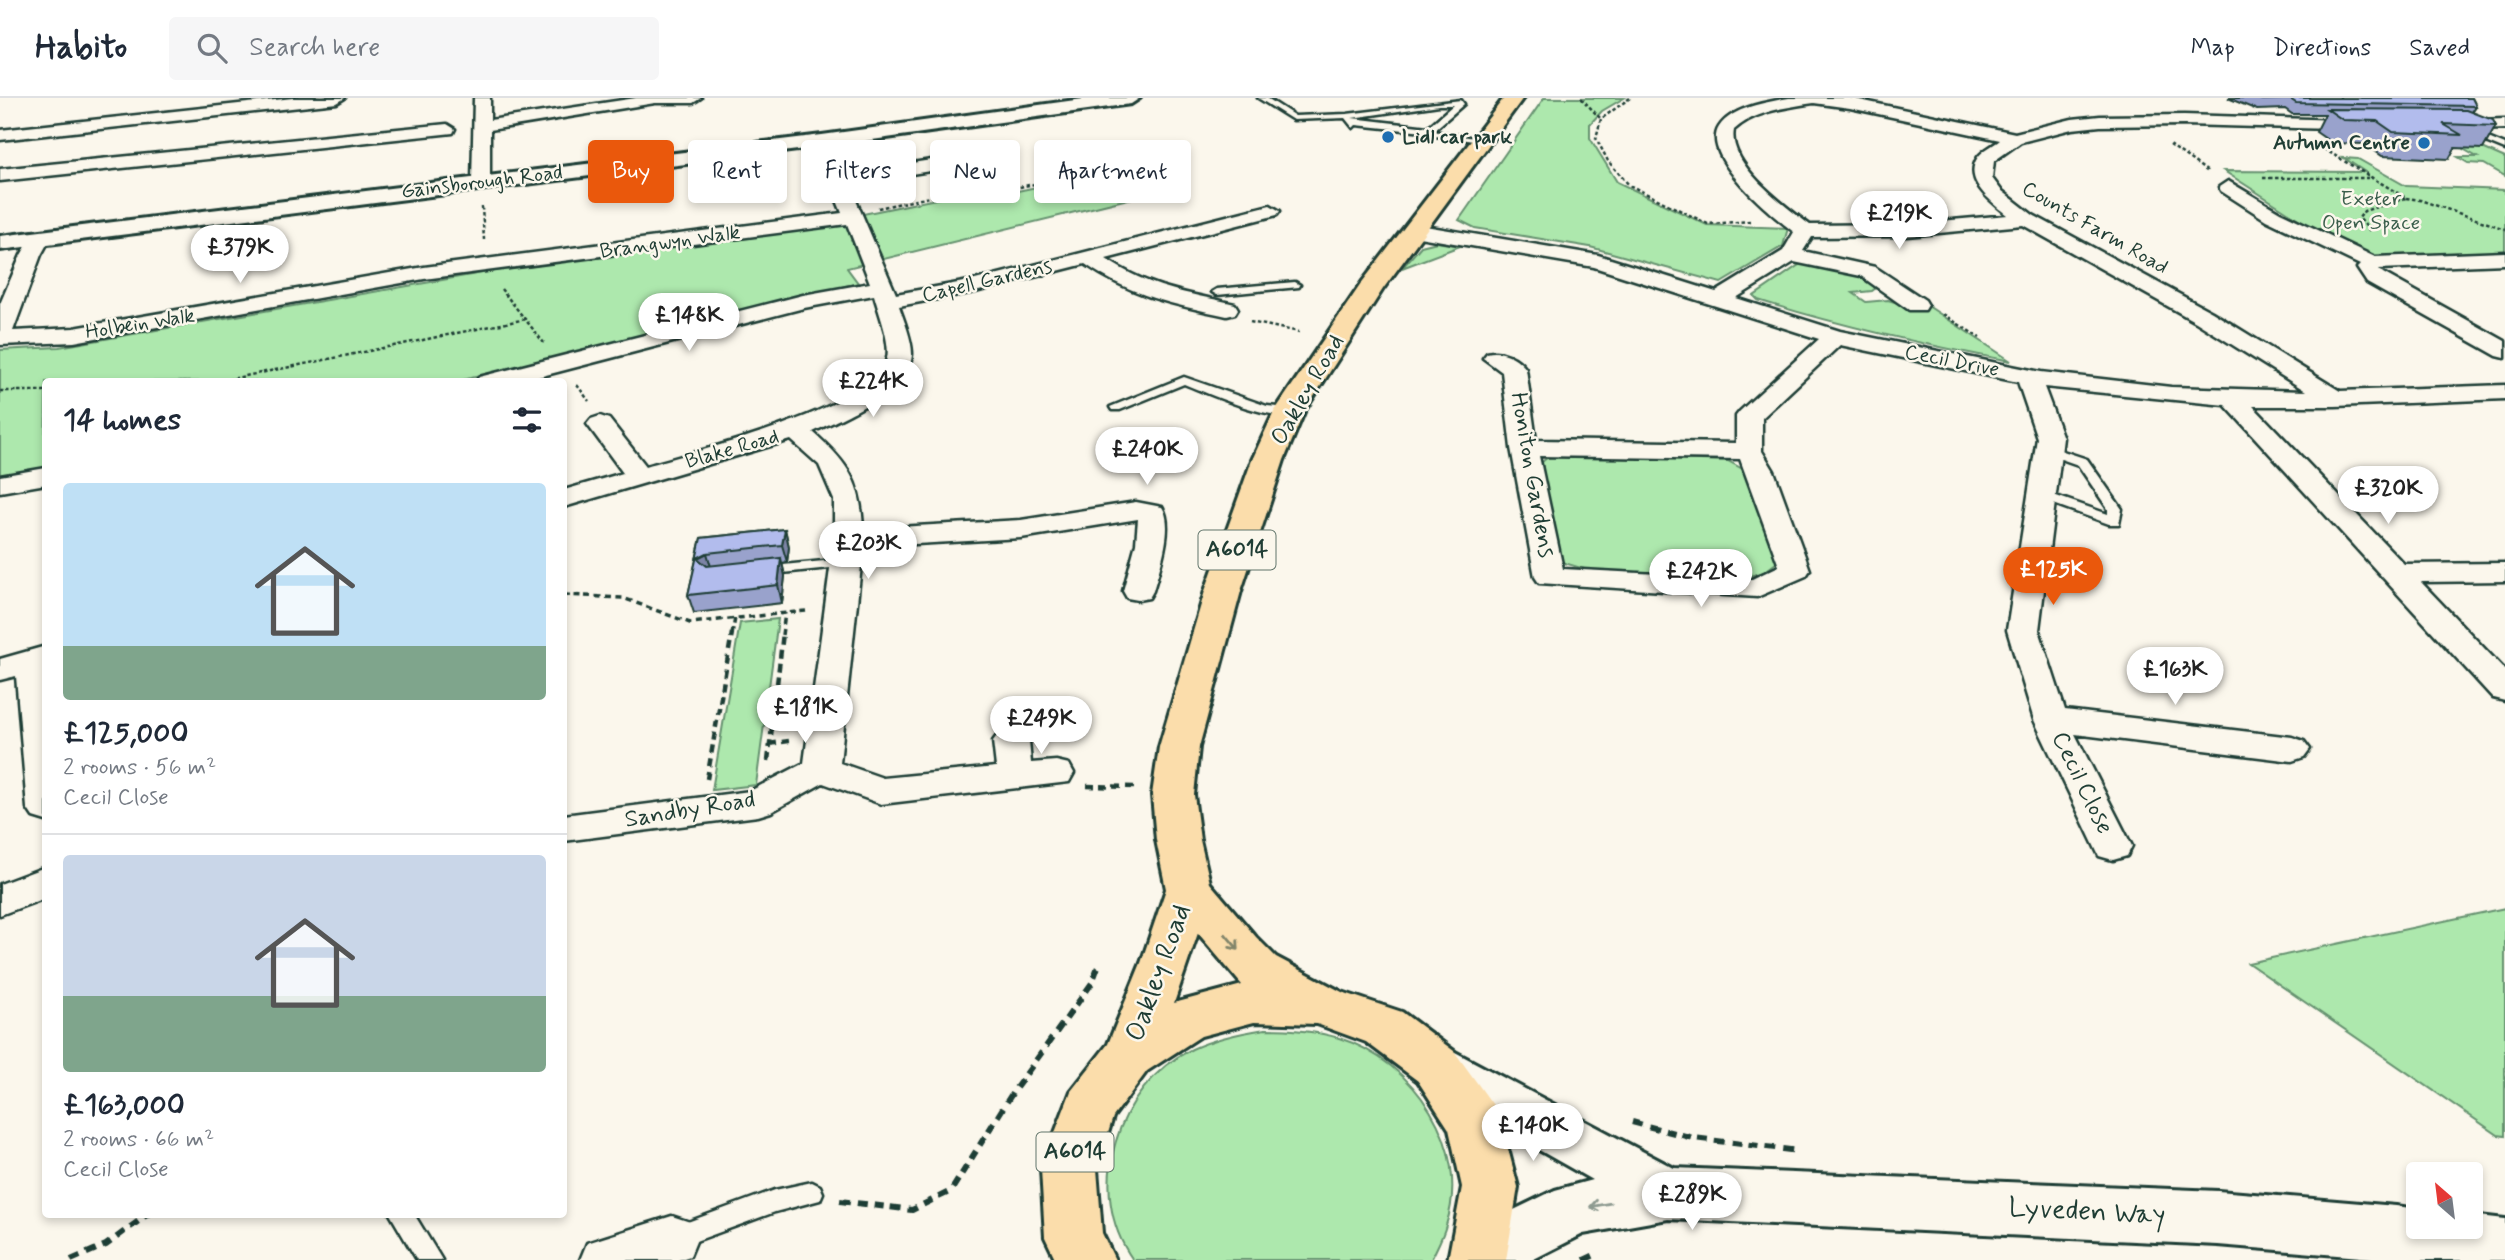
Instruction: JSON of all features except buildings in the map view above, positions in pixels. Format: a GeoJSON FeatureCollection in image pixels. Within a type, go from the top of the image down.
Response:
{"type":"FeatureCollection","features":[{"type":"Feature","properties":{"kind":"main road","name":"Oakley Road"},"geometry":{"type":"LineString","coordinates":[[1478,1259],[1490,1187],[1474,1122],[1436,1066],[1384,1027],[1324,1006],[1259,971],[1189,890],[1178,841],[1173,795],[1179,747],[1223,591],[1268,460],[1289,412],[1413,230],[1514,98]]}},
{"type":"Feature","properties":{"kind":"main road","name":"Oakley Road"},"geometry":{"type":"LineString","coordinates":[[1086,1260],[1074,1237],[1069,1169],[1090,1107],[1129,1056],[1165,963],[1189,890]]}},
{"type":"Feature","properties":{"kind":"main road","name":"Oakley Road"},"geometry":{"type":"LineString","coordinates":[[1129,1056],[1187,1019],[1254,1002],[1324,1006]]}},
{"type":"Feature","properties":{"kind":"street"},"geometry":{"type":"LineString","coordinates":[[124,121],[137,98]]}},
{"type":"Feature","properties":{"kind":"street"},"geometry":{"type":"LineString","coordinates":[[0,135],[299,100],[337,98]]}},
{"type":"Feature","properties":{"kind":"street"},"geometry":{"type":"LineString","coordinates":[[481,182],[482,98]]}},
{"type":"Feature","properties":{"kind":"street"},"geometry":{"type":"LineString","coordinates":[[483,126],[654,98],[693,98]]}},
{"type":"Feature","properties":{"kind":"street","name":"Gainsborough Road"},"geometry":{"type":"LineString","coordinates":[[829,140],[1093,100],[1131,98]]}},
{"type":"Feature","properties":{"kind":"street"},"geometry":{"type":"LineString","coordinates":[[2015,138],[1853,100],[1813,98],[1766,108],[1741,118],[1726,129],[1723,142],[1732,163],[1797,225],[1908,230],[2026,219]]}},
{"type":"Feature","properties":{"kind":"street"},"geometry":{"type":"LineString","coordinates":[[2107,103],[2132,120]]}},
{"type":"Feature","properties":{"kind":"street"},"geometry":{"type":"LineString","coordinates":[[128,160],[150,118]]}},
{"type":"Feature","properties":{"kind":"street","name":"Counts Farm Road"},"geometry":{"type":"LineString","coordinates":[[2334,399],[2204,317],[2026,219],[1994,194],[1983,178],[1986,158],[2015,138],[2072,124],[2132,120],[2385,125]]}},
{"type":"Feature","properties":{"kind":"street"},"geometry":{"type":"LineString","coordinates":[[2444,126],[2505,124]]}},
{"type":"Feature","properties":{"kind":"street"},"geometry":{"type":"LineString","coordinates":[[0,175],[128,160],[282,148],[421,129],[447,129]]}},
{"type":"Feature","properties":{"kind":"street","name":"Gainsborough Road"},"geometry":{"type":"LineString","coordinates":[[0,243],[801,144]]}},
{"type":"Feature","properties":{"kind":"street"},"geometry":{"type":"LineString","coordinates":[[2228,187],[2273,216],[2372,262],[2505,258]]}},
{"type":"Feature","properties":{"kind":"street","name":"Blake Road"},"geometry":{"type":"LineString","coordinates":[[567,498],[796,430],[863,398],[880,385],[896,366],[900,356],[899,346],[885,295],[848,203]]}},
{"type":"Feature","properties":{"kind":"street","name":"Capell Gardens"},"geometry":{"type":"LineString","coordinates":[[504,378],[790,305],[975,286],[1270,211]]}},
{"type":"Feature","properties":{"kind":"street","name":"Brangwyn Walk"},"geometry":{"type":"LineString","coordinates":[[485,267],[853,215]]}},
{"type":"Feature","properties":{"kind":"street"},"geometry":{"type":"LineString","coordinates":[[1791,255],[1797,225]]}},
{"type":"Feature","properties":{"kind":"street","name":"Cecil Drive"},"geometry":{"type":"LineString","coordinates":[[1413,230],[1598,261],[1835,337],[2028,376],[2171,394],[2232,398],[2334,399],[2505,392]]}},
{"type":"Feature","properties":{"kind":"street"},"geometry":{"type":"LineString","coordinates":[[0,338],[2,326],[41,237]]}},
{"type":"Feature","properties":{"kind":"street"},"geometry":{"type":"LineString","coordinates":[[1719,299],[1791,255],[1868,271],[1909,299],[1870,298]]}},
{"type":"Feature","properties":{"kind":"street","name":"Capell Gardens"},"geometry":{"type":"LineString","coordinates":[[1087,257],[1117,276],[1157,294],[1216,301]]}},
{"type":"Feature","properties":{"kind":"street"},"geometry":{"type":"LineString","coordinates":[[2372,262],[2368,268],[2375,278],[2505,351]]}},
{"type":"Feature","properties":{"kind":"street","name":"Holbein Walk"},"geometry":{"type":"LineString","coordinates":[[0,338],[33,339],[74,335],[424,273],[485,267]]}},
{"type":"Feature","properties":{"kind":"street","name":"Honiton Gardens"},"geometry":{"type":"LineString","coordinates":[[1496,358],[1514,369],[1524,448],[1549,577],[1758,588],[1795,570],[1760,471],[1749,452],[1749,416],[1835,337]]}},
{"type":"Feature","properties":{"kind":"street","name":"Cecil Close"},"geometry":{"type":"LineString","coordinates":[[2028,376],[2050,438],[2023,630],[2052,720],[2113,846]]}},
{"type":"Feature","properties":{"kind":"street"},"geometry":{"type":"LineString","coordinates":[[2232,398],[2505,690]]}},
{"type":"Feature","properties":{"kind":"street"},"geometry":{"type":"LineString","coordinates":[[600,424],[640,476]]}},
{"type":"Feature","properties":{"kind":"street"},"geometry":{"type":"LineString","coordinates":[[796,430],[831,462],[848,500],[846,551],[821,769],[881,792],[1056,773]]}},
{"type":"Feature","properties":{"kind":"street"},"geometry":{"type":"LineString","coordinates":[[1524,448],[1749,452]]}},
{"type":"Feature","properties":{"kind":"street"},"geometry":{"type":"LineString","coordinates":[[0,484],[42,477]]}},
{"type":"Feature","properties":{"kind":"street"},"geometry":{"type":"LineString","coordinates":[[846,551],[1082,521],[1136,510],[1153,513],[1151,543],[1138,591]]}},
{"type":"Feature","properties":{"kind":"street"},"geometry":{"type":"LineString","coordinates":[[2398,573],[2505,572]]}},
{"type":"Feature","properties":{"kind":"street"},"geometry":{"type":"LineString","coordinates":[[25,662],[42,780]]}},
{"type":"Feature","properties":{"kind":"street","name":"Cecil Close"},"geometry":{"type":"LineString","coordinates":[[2052,720],[2292,749]]}},
{"type":"Feature","properties":{"kind":"street"},"geometry":{"type":"LineString","coordinates":[[1011,741],[1015,777]]}},
{"type":"Feature","properties":{"kind":"street","name":"Sandby Road"},"geometry":{"type":"LineString","coordinates":[[567,828],[758,803],[821,769]]}},
{"type":"Feature","properties":{"kind":"street"},"geometry":{"type":"LineString","coordinates":[[0,900],[42,882]]}},
{"type":"Feature","properties":{"kind":"street","name":"Lyveden Way"},"geometry":{"type":"LineString","coordinates":[[1436,1066],[1668,1193]]}},
{"type":"Feature","properties":{"kind":"street","name":"Lyveden Way"},"geometry":{"type":"LineString","coordinates":[[1478,1259],[1575,1209],[1668,1193],[2218,1218],[2396,1233],[2505,1246]]}},
{"type":"Feature","properties":{"kind":"street"},"geometry":{"type":"LineString","coordinates":[[605,1260],[672,1238]]}},
{"type":"Feature","properties":{"kind":"lane"},"geometry":{"type":"LineString","coordinates":[[1262,98],[1293,118],[1350,121],[1486,136]]}},
{"type":"Feature","properties":{"kind":"lane"},"geometry":{"type":"LineString","coordinates":[[1350,121],[1462,101]]}},
{"type":"Feature","properties":{"kind":"lane"},"geometry":{"type":"LineString","coordinates":[[1430,129],[1462,101]]}},
{"type":"Feature","properties":{"kind":"lane"},"geometry":{"type":"LineString","coordinates":[[2444,126],[2505,148]]}},
{"type":"Feature","properties":{"kind":"lane"},"geometry":{"type":"LineString","coordinates":[[1216,301],[1295,285]]}},
{"type":"Feature","properties":{"kind":"lane"},"geometry":{"type":"LineString","coordinates":[[1116,407],[1184,380],[1265,410],[1289,412]]}},
{"type":"Feature","properties":{"kind":"lane"},"geometry":{"type":"LineString","coordinates":[[2042,495],[2114,521],[2115,509],[2083,462],[2048,450]]}},
{"type":"Feature","properties":{"kind":"lane"},"geometry":{"type":"LineString","coordinates":[[750,573],[846,551]]}},
{"type":"Feature","properties":{"kind":"lane"},"geometry":{"type":"LineString","coordinates":[[672,1238],[775,1201],[812,1193]]}},
{"type":"Feature","properties":{"kind":"lane"},"geometry":{"type":"LineString","coordinates":[[404,1218],[430,1260]]}},
{"type":"Feature","properties":{"kind":"path"},"geometry":{"type":"LineString","coordinates":[[1581,98],[1601,119]]}},
{"type":"Feature","properties":{"kind":"path"},"geometry":{"type":"LineString","coordinates":[[1630,98],[1601,119],[1596,138],[1608,161],[1629,185],[1708,224],[1797,225]]}},
{"type":"Feature","properties":{"kind":"path"},"geometry":{"type":"LineString","coordinates":[[2132,120],[2186,154],[2228,187],[2230,178],[2372,178]]}},
{"type":"Feature","properties":{"kind":"path"},"geometry":{"type":"LineString","coordinates":[[2278,123],[2406,198],[2420,200],[2505,229]]}},
{"type":"Feature","properties":{"kind":"path"},"geometry":{"type":"LineString","coordinates":[[481,182],[485,267],[603,417],[600,424]]}},
{"type":"Feature","properties":{"kind":"path"},"geometry":{"type":"LineString","coordinates":[[853,215],[973,188],[1009,189],[1034,184]]}},
{"type":"Feature","properties":{"kind":"path"},"geometry":{"type":"LineString","coordinates":[[2395,262],[2359,218],[2364,211],[2406,198]]}},
{"type":"Feature","properties":{"kind":"path"},"geometry":{"type":"LineString","coordinates":[[236,378],[526,319]]}},
{"type":"Feature","properties":{"kind":"path"},"geometry":{"type":"LineString","coordinates":[[0,391],[42,391]]}},
{"type":"Feature","properties":{"kind":"path"},"geometry":{"type":"LineString","coordinates":[[567,595],[623,598],[690,623],[839,608]]}},
{"type":"Feature","properties":{"kind":"path"},"geometry":{"type":"LineString","coordinates":[[768,797],[765,785],[785,613]]}},
{"type":"Feature","properties":{"kind":"path"},"geometry":{"type":"LineString","coordinates":[[702,810],[735,618]]}},
{"type":"Feature","properties":{"kind":"path"},"geometry":{"type":"LineString","coordinates":[[812,1193],[848,1204],[912,1210],[951,1191],[1013,1092],[1092,983],[1100,961]]}},
{"type":"Feature","properties":{"kind":"path"},"geometry":{"type":"LineString","coordinates":[[1621,1118],[1693,1138],[1801,1152]]}},
{"type":"Feature","properties":{"kind":"path"},"geometry":{"type":"LineString","coordinates":[[71,1260],[106,1245],[143,1218]]}},
{"type":"Feature","properties":{"kind":"green space"},"geometry":{"type":"Polygon","coordinates":[[[1544,98],[1624,98],[1602,111],[1590,124],[1590,138],[1617,182],[1707,225],[1788,228],[1783,246],[1721,283],[1590,247],[1475,228],[1459,220],[1544,98]]]}},
{"type":"Feature","properties":{"kind":"green space","name":"Exeter Open Space"},"geometry":{"type":"Polygon","coordinates":[[[2435,133],[2453,135],[2505,158],[2505,176],[2484,164],[2468,163],[2458,157],[2477,157],[2435,133]]]}},
{"type":"Feature","properties":{"kind":"green space","name":"Exeter Open Space"},"geometry":{"type":"Polygon","coordinates":[[[2344,158],[2358,159],[2406,186],[2505,190],[2505,256],[2377,258],[2311,227],[2224,171],[2365,172],[2344,158]]]}},
{"type":"Feature","properties":{"kind":"green space"},"geometry":{"type":"Polygon","coordinates":[[[1034,187],[1034,203],[1112,203],[847,268],[858,283],[471,378],[42,378],[42,473],[0,481],[0,350],[59,347],[488,272],[864,221],[863,214],[930,200],[930,203],[1020,203],[1020,190],[1034,187]]]}},
{"type":"Feature","properties":{"kind":"green space"},"geometry":{"type":"Polygon","coordinates":[[[1437,242],[1460,246],[1402,268],[1421,246],[1437,242]]]}},
{"type":"Feature","properties":{"kind":"green space"},"geometry":{"type":"Polygon","coordinates":[[[1807,262],[1854,272],[1870,281],[1877,287],[1872,291],[1853,293],[1866,302],[1888,300],[1915,308],[1928,306],[2011,361],[1852,327],[1758,300],[1754,296],[1807,262]]]}},
{"type":"Feature","properties":{"kind":"green space"},"geometry":{"type":"Polygon","coordinates":[[[1559,455],[1728,461],[1746,471],[1776,550],[1776,563],[1764,572],[1747,577],[1591,571],[1561,562],[1554,551],[1542,462],[1548,457],[1559,455]]]}},
{"type":"Feature","properties":{"kind":"green space"},"geometry":{"type":"Polygon","coordinates":[[[778,619],[756,785],[712,790],[740,623],[778,619]]]}},
{"type":"Feature","properties":{"kind":"green space"},"geometry":{"type":"Polygon","coordinates":[[[2505,908],[2505,1136],[2498,1135],[2248,963],[2505,908]]]}},
{"type":"Feature","properties":{"kind":"green space"},"geometry":{"type":"Polygon","coordinates":[[[1265,1029],[1294,1030],[1339,1038],[1366,1049],[1391,1066],[1413,1087],[1430,1111],[1443,1138],[1451,1167],[1452,1196],[1445,1229],[1431,1260],[1133,1260],[1118,1232],[1111,1203],[1110,1172],[1116,1142],[1127,1114],[1144,1088],[1166,1066],[1192,1049],[1228,1036],[1265,1029]]]}},
{"type":"Feature","properties":{"kind":"place","name":"Lidl car park"},"geometry":{"type":"Point","coordinates":[1388,137]}},
{"type":"Feature","properties":{"kind":"place","name":"Autumn Centre"},"geometry":{"type":"Point","coordinates":[2424,143]}}]}
